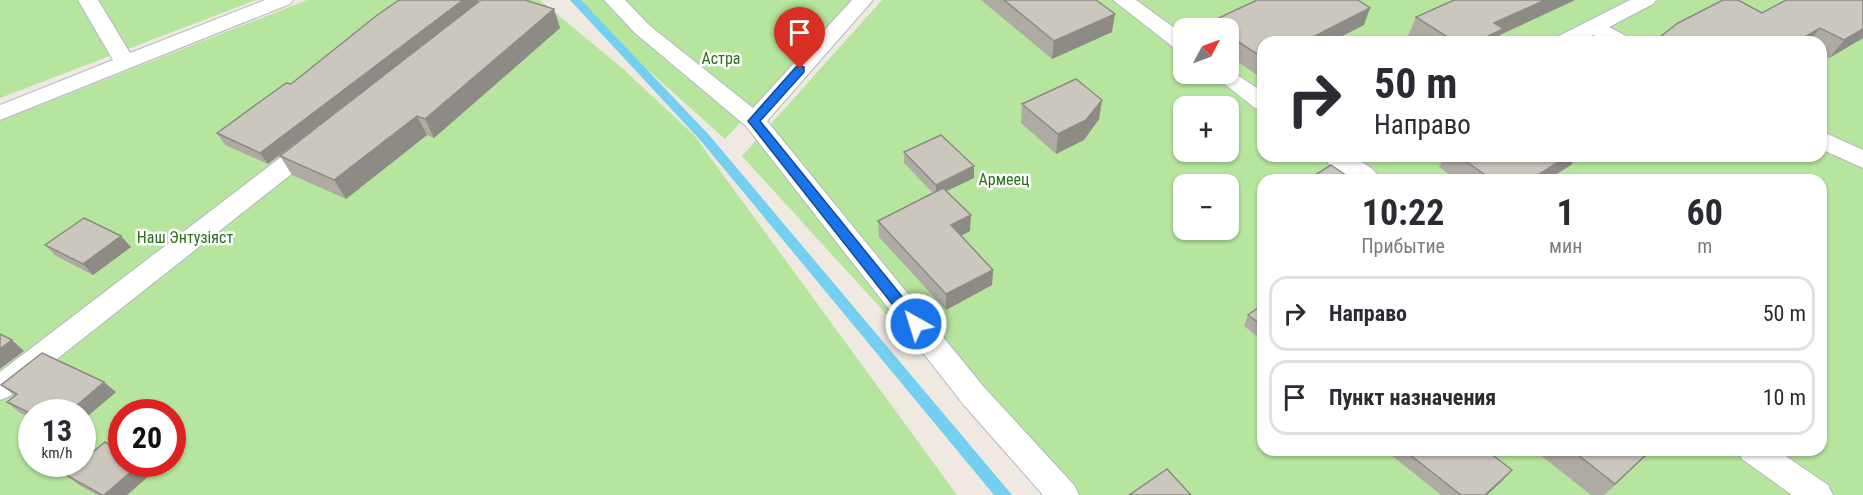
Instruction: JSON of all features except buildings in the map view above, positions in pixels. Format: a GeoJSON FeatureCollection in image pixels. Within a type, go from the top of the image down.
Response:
{"type":"FeatureCollection","features":[{"type":"Feature","properties":{"kind":"lane"},"geometry":{"type":"LineString","coordinates":[[88,0],[125,63]]}},
{"type":"Feature","properties":{"kind":"lane"},"geometry":{"type":"LineString","coordinates":[[0,113],[283,0]]}},
{"type":"Feature","properties":{"kind":"lane"},"geometry":{"type":"LineString","coordinates":[[614,0],[642,29],[754,121],[973,395],[1063,495]]}},
{"type":"Feature","properties":{"kind":"lane"},"geometry":{"type":"LineString","coordinates":[[754,121],[863,0]]}},
{"type":"Feature","properties":{"kind":"lane"},"geometry":{"type":"LineString","coordinates":[[1123,0],[1173,37]]}},
{"type":"Feature","properties":{"kind":"lane"},"geometry":{"type":"LineString","coordinates":[[1574,36],[1646,0]]}},
{"type":"Feature","properties":{"kind":"lane"},"geometry":{"type":"LineString","coordinates":[[1593,27],[1611,36]]}},
{"type":"Feature","properties":{"kind":"lane"},"geometry":{"type":"LineString","coordinates":[[1237,84],[1257,99]]}},
{"type":"Feature","properties":{"kind":"lane"},"geometry":{"type":"LineString","coordinates":[[0,388],[330,132]]}},
{"type":"Feature","properties":{"kind":"lane"},"geometry":{"type":"LineString","coordinates":[[1827,143],[1863,160]]}},
{"type":"Feature","properties":{"kind":"lane"},"geometry":{"type":"LineString","coordinates":[[1344,162],[1361,174]]}},
{"type":"Feature","properties":{"kind":"lane"},"geometry":{"type":"LineString","coordinates":[[1762,456],[1817,495]]}},
{"type":"Feature","properties":{"kind":"green space"},"geometry":{"type":"Polygon","coordinates":[[[0,0],[256,0],[0,98],[0,0]]]}},
{"type":"Feature","properties":{"kind":"green space","name":"Наш Энтузіяст"},"geometry":{"type":"Polygon","coordinates":[[[307,0],[540,0],[622,68],[694,135],[957,495],[0,495],[0,121],[307,0]]]}},
{"type":"Feature","properties":{"kind":"green space","name":"Астра"},"geometry":{"type":"Polygon","coordinates":[[[570,0],[853,0],[725,139],[570,0]]]}},
{"type":"Feature","properties":{"kind":"green space","name":"Армеец"},"geometry":{"type":"Polygon","coordinates":[[[882,0],[1863,0],[1863,495],[1051,495],[742,156],[882,0]]]}},
{"type":"Feature","properties":{"kind":"waterway"},"geometry":{"type":"LineString","coordinates":[[575,0],[705,138],[1004,495]]}},
{"type":"Feature","properties":{"kind":"route"},"geometry":{"type":"LineString","coordinates":[[800,69],[754,121],[801,183],[916,324]]}}]}
